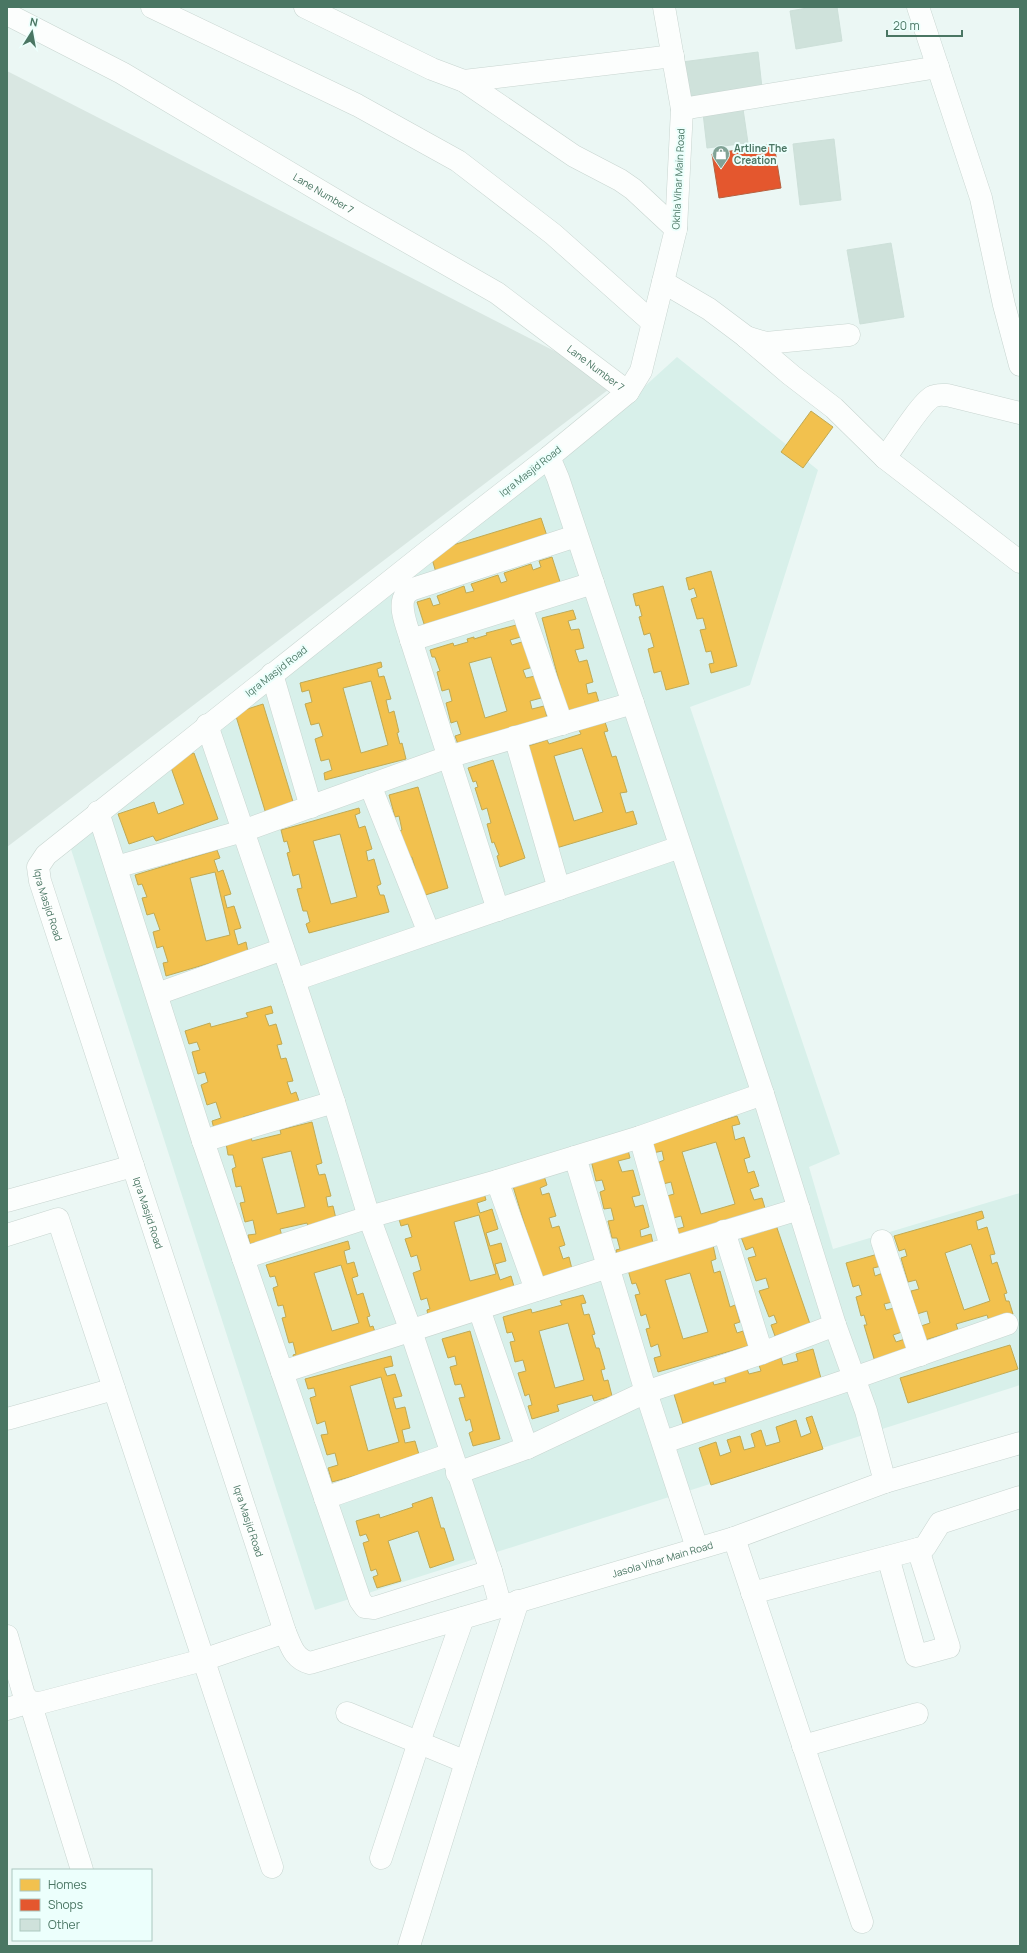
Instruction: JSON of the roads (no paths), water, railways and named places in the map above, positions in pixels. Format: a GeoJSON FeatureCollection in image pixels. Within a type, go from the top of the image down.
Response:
{"type":"FeatureCollection","features":[{"type":"Feature","properties":{"kind":"street"},"geometry":{"type":"LineString","coordinates":[[152,7],[357,105],[458,161],[553,234],[652,322]]}},
{"type":"Feature","properties":{"kind":"street"},"geometry":{"type":"LineString","coordinates":[[305,7],[432,69],[464,81],[574,156],[620,180],[676,229]]}},
{"type":"Feature","properties":{"kind":"street","name":"Okhla Vihar Main Road"},"geometry":{"type":"LineString","coordinates":[[628,392],[641,371],[676,229],[682,109],[664,7]]}},
{"type":"Feature","properties":{"kind":"street"},"geometry":{"type":"LineString","coordinates":[[918,7],[981,198],[1004,305],[1020,365]]}},
{"type":"Feature","properties":{"kind":"street","name":"Lane Number 7"},"geometry":{"type":"LineString","coordinates":[[7,14],[122,73],[357,214],[497,293],[628,392]]}},
{"type":"Feature","properties":{"kind":"street"},"geometry":{"type":"LineString","coordinates":[[464,81],[673,56]]}},
{"type":"Feature","properties":{"kind":"street"},"geometry":{"type":"LineString","coordinates":[[682,109],[938,67]]}},
{"type":"Feature","properties":{"kind":"street"},"geometry":{"type":"LineString","coordinates":[[663,282],[709,310],[745,336],[791,375],[834,408],[885,458],[1020,562]]}},
{"type":"Feature","properties":{"kind":"street"},"geometry":{"type":"LineString","coordinates":[[745,336],[766,342],[849,334]]}},
{"type":"Feature","properties":{"kind":"street","name":"Iqra Masjid Road"},"geometry":{"type":"LineString","coordinates":[[301,1661],[293,1652],[285,1632],[132,1166],[40,880],[38,867],[46,855],[98,812],[549,457],[628,392]]}},
{"type":"Feature","properties":{"kind":"street"},"geometry":{"type":"LineString","coordinates":[[885,458],[931,397],[937,395],[947,395],[1020,413]]}},
{"type":"Feature","properties":{"kind":"street"},"geometry":{"type":"LineString","coordinates":[[549,457],[558,478],[576,536],[763,1094],[834,1325],[854,1378],[885,1482]]}},
{"type":"Feature","properties":{"kind":"street"},"geometry":{"type":"LineString","coordinates":[[498,910],[448,757],[402,608],[406,594],[413,589],[576,536]]}},
{"type":"Feature","properties":{"kind":"street"},"geometry":{"type":"LineString","coordinates":[[411,640],[593,584]]}},
{"type":"Feature","properties":{"kind":"street"},"geometry":{"type":"LineString","coordinates":[[521,606],[562,724]]}},
{"type":"Feature","properties":{"kind":"street"},"geometry":{"type":"LineString","coordinates":[[272,674],[310,806]]}},
{"type":"Feature","properties":{"kind":"street"},"geometry":{"type":"LineString","coordinates":[[116,867],[243,831],[448,757],[632,703]]}},
{"type":"Feature","properties":{"kind":"street"},"geometry":{"type":"LineString","coordinates":[[207,725],[294,980],[334,1102],[369,1217],[411,1331],[454,1464],[491,1571],[509,1604],[466,1762],[409,1946]]}},
{"type":"Feature","properties":{"kind":"street"},"geometry":{"type":"LineString","coordinates":[[515,737],[559,889]]}},
{"type":"Feature","properties":{"kind":"street"},"geometry":{"type":"LineString","coordinates":[[370,785],[429,933]]}},
{"type":"Feature","properties":{"kind":"street"},"geometry":{"type":"LineString","coordinates":[[98,812],[203,1141],[360,1600],[365,1607],[374,1608],[491,1571]]}},
{"type":"Feature","properties":{"kind":"street"},"geometry":{"type":"LineString","coordinates":[[294,980],[680,847]]}},
{"type":"Feature","properties":{"kind":"street"},"geometry":{"type":"LineString","coordinates":[[157,994],[283,949]]}},
{"type":"Feature","properties":{"kind":"street"},"geometry":{"type":"LineString","coordinates":[[243,1258],[369,1217],[497,1181],[575,1157],[763,1094]]}},
{"type":"Feature","properties":{"kind":"street"},"geometry":{"type":"LineString","coordinates":[[203,1141],[334,1102]]}},
{"type":"Feature","properties":{"kind":"street"},"geometry":{"type":"LineString","coordinates":[[640,1136],[672,1247]]}},
{"type":"Feature","properties":{"kind":"street"},"geometry":{"type":"LineString","coordinates":[[575,1157],[646,1392],[664,1442],[697,1548]]}},
{"type":"Feature","properties":{"kind":"street"},"geometry":{"type":"LineString","coordinates":[[7,1201],[132,1166]]}},
{"type":"Feature","properties":{"kind":"street"},"geometry":{"type":"LineString","coordinates":[[497,1181],[536,1290]]}},
{"type":"Feature","properties":{"kind":"street"},"geometry":{"type":"LineString","coordinates":[[282,1372],[608,1267],[799,1209]]}},
{"type":"Feature","properties":{"kind":"street"},"geometry":{"type":"LineString","coordinates":[[7,1235],[58,1219],[272,1867]]}},
{"type":"Feature","properties":{"kind":"street"},"geometry":{"type":"LineString","coordinates":[[724,1231],[762,1353]]}},
{"type":"Feature","properties":{"kind":"street"},"geometry":{"type":"LineString","coordinates":[[882,1240],[920,1355]]}},
{"type":"Feature","properties":{"kind":"street"},"geometry":{"type":"LineString","coordinates":[[478,1309],[527,1448]]}},
{"type":"Feature","properties":{"kind":"street"},"geometry":{"type":"LineString","coordinates":[[664,1442],[854,1378],[1007,1324]]}},
{"type":"Feature","properties":{"kind":"street"},"geometry":{"type":"LineString","coordinates":[[325,1498],[454,1464],[527,1448],[646,1392],[762,1353],[834,1325]]}},
{"type":"Feature","properties":{"kind":"street"},"geometry":{"type":"LineString","coordinates":[[7,1419],[114,1389]]}},
{"type":"Feature","properties":{"kind":"street","name":"Jasola Vihar Main Road"},"geometry":{"type":"LineString","coordinates":[[301,1661],[310,1663],[734,1538],[885,1482],[1020,1443]]}},
{"type":"Feature","properties":{"kind":"street"},"geometry":{"type":"LineString","coordinates":[[752,1593],[925,1547],[940,1523],[1020,1497]]}},
{"type":"Feature","properties":{"kind":"street"},"geometry":{"type":"LineString","coordinates":[[734,1538],[862,1922]]}},
{"type":"Feature","properties":{"kind":"street"},"geometry":{"type":"LineString","coordinates":[[888,1557],[916,1656],[949,1647],[918,1549]]}},
{"type":"Feature","properties":{"kind":"street"},"geometry":{"type":"LineString","coordinates":[[381,1858],[419,1742],[463,1618]]}},
{"type":"Feature","properties":{"kind":"street"},"geometry":{"type":"LineString","coordinates":[[7,1709],[30,1702],[40,1703],[203,1660],[285,1632]]}},
{"type":"Feature","properties":{"kind":"street"},"geometry":{"type":"LineString","coordinates":[[7,1636],[24,1695],[30,1702],[82,1869]]}},
{"type":"Feature","properties":{"kind":"street"},"geometry":{"type":"LineString","coordinates":[[347,1713],[466,1762]]}},
{"type":"Feature","properties":{"kind":"street"},"geometry":{"type":"LineString","coordinates":[[803,1746],[917,1714]]}},
{"type":"Feature","properties":{"kind":"place","name":"Artline The Creation"},"geometry":{"type":"Point","coordinates":[721,169]}}]}
